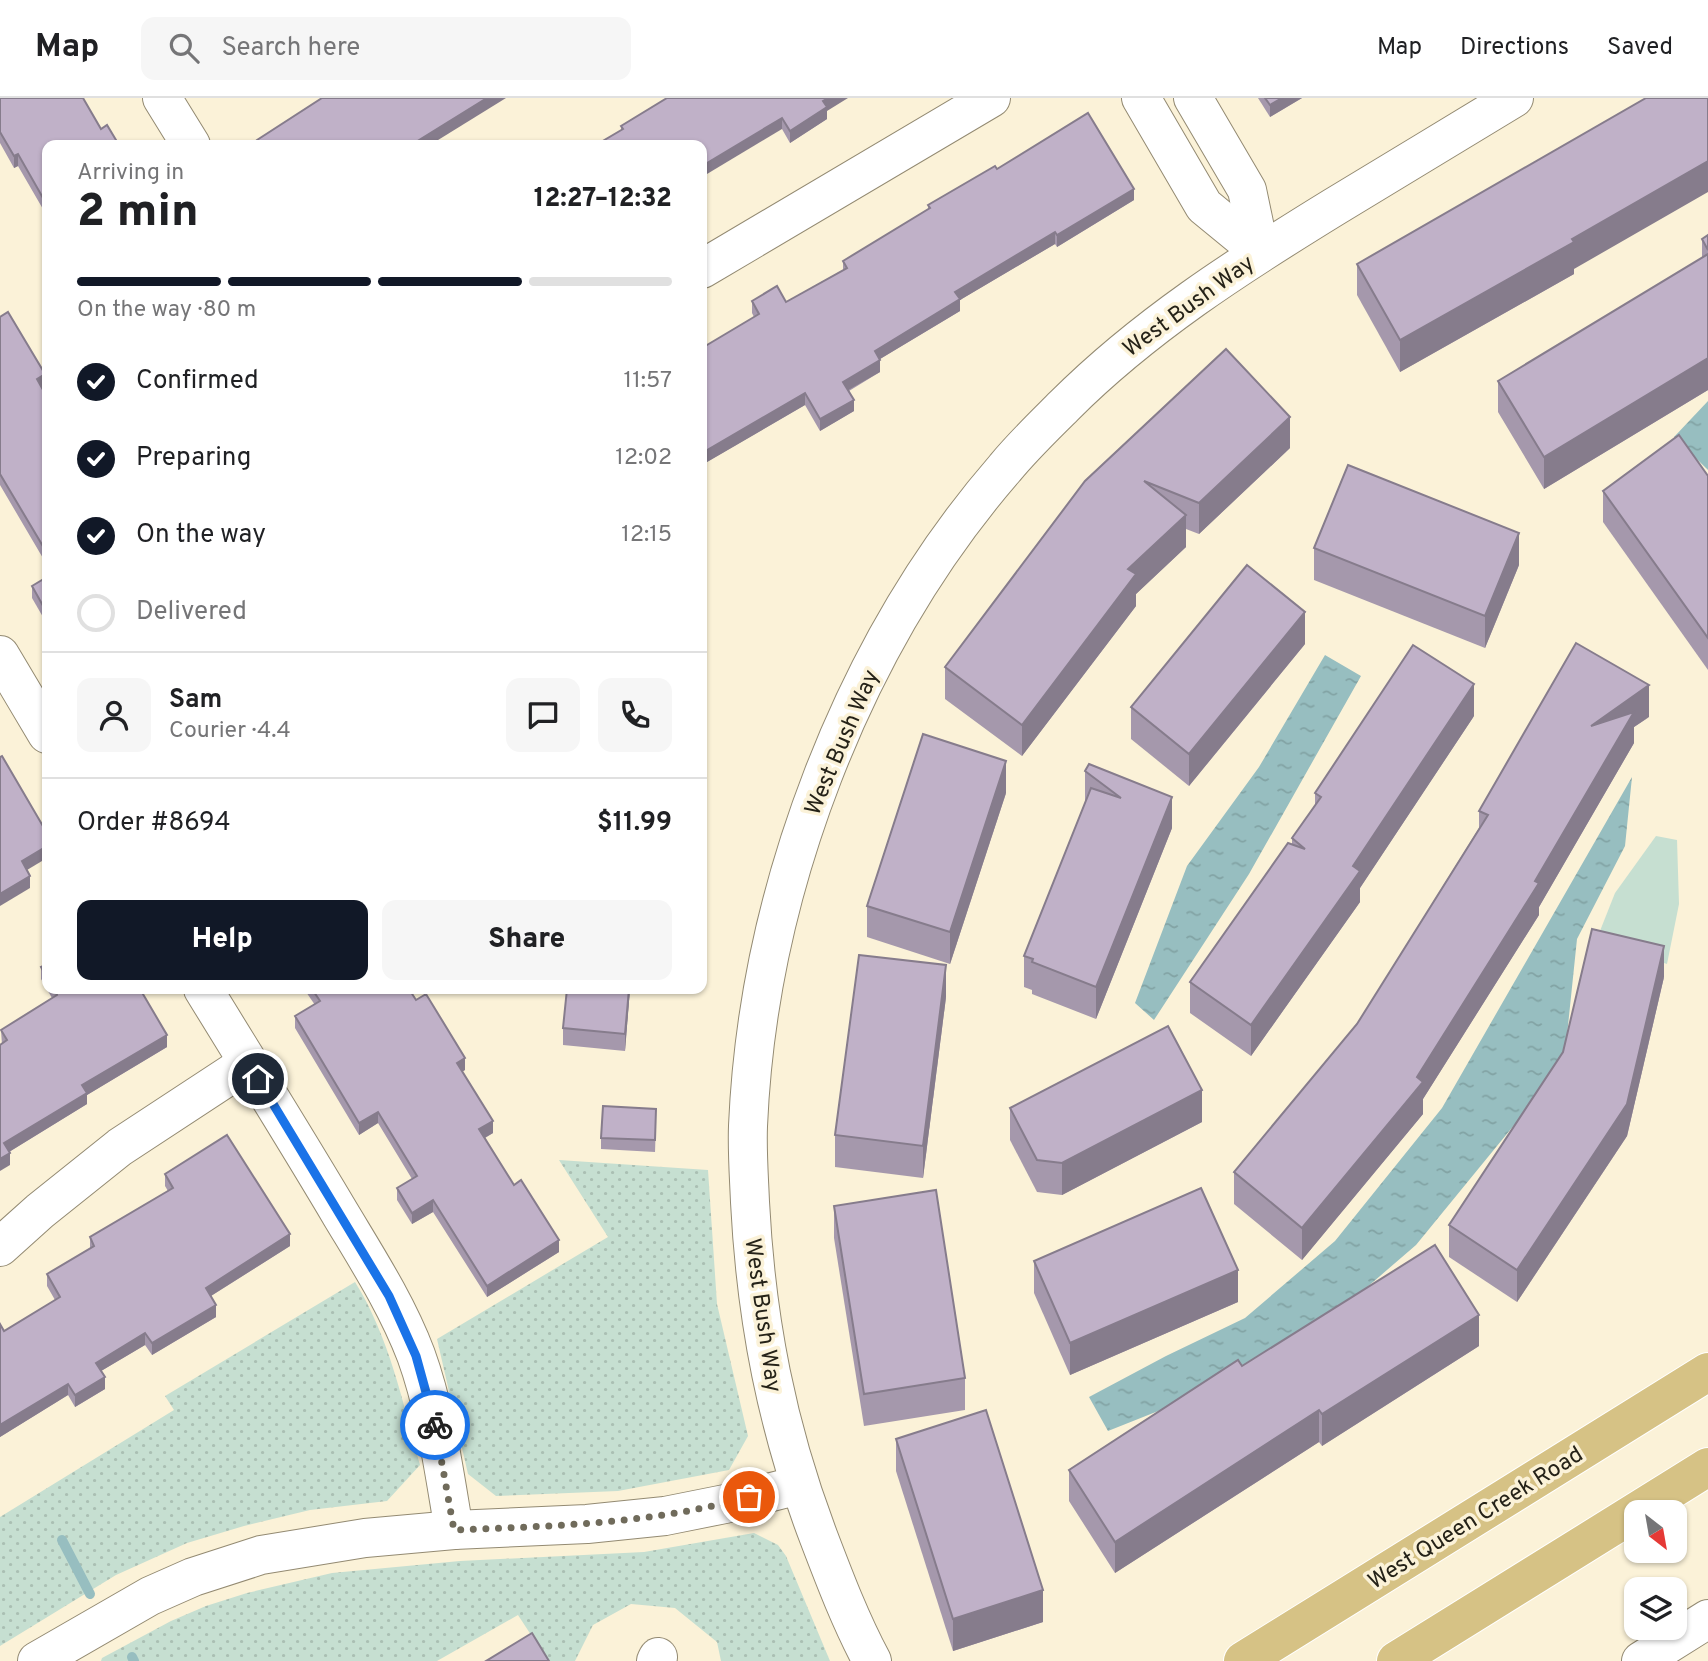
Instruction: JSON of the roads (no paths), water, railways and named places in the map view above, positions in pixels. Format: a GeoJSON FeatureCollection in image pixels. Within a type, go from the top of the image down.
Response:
{"type":"FeatureCollection","features":[{"type":"Feature","properties":{"kind":"main road","name":"West Queen Creek Road"},"geometry":{"type":"LineString","coordinates":[[1243,1661],[1708,1372]]}},
{"type":"Feature","properties":{"kind":"main road"},"geometry":{"type":"LineString","coordinates":[[1396,1661],[1708,1467]]}},
{"type":"Feature","properties":{"kind":"street"},"geometry":{"type":"LineString","coordinates":[[707,266],[991,98]]}},
{"type":"Feature","properties":{"kind":"street"},"geometry":{"type":"LineString","coordinates":[[1141,98],[1204,205],[1260,252]]}},
{"type":"Feature","properties":{"kind":"street"},"geometry":{"type":"LineString","coordinates":[[1193,98],[1247,190],[1260,252]]}},
{"type":"Feature","properties":{"kind":"street","name":"West Bush Way"},"geometry":{"type":"LineString","coordinates":[[872,1661],[841,1595],[799,1485],[777,1405],[753,1266],[748,1131],[751,1074],[763,989],[779,916],[814,802],[840,735],[886,641],[916,589],[950,539],[1004,468],[1067,403],[1156,325],[1260,252],[1514,98]]}},
{"type":"Feature","properties":{"kind":"street"},"geometry":{"type":"LineString","coordinates":[[0,656],[10,696],[42,729]]}},
{"type":"Feature","properties":{"kind":"street"},"geometry":{"type":"LineString","coordinates":[[206,994],[382,1284],[405,1329],[433,1413],[454,1530]]}},
{"type":"Feature","properties":{"kind":"street"},"geometry":{"type":"LineString","coordinates":[[0,1247],[120,1147],[248,1063]]}},
{"type":"Feature","properties":{"kind":"street"},"geometry":{"type":"LineString","coordinates":[[42,1659],[150,1596],[228,1564],[316,1544],[454,1530],[587,1524],[665,1516],[799,1485]]}},
{"type":"Feature","properties":{"kind":"street"},"geometry":{"type":"LineString","coordinates":[[1641,1661],[1708,1619]]}},
{"type":"Feature","properties":{"kind":"water"},"geometry":{"type":"Polygon","coordinates":[[[1708,401],[1708,470],[1674,437],[1708,401]]]}},
{"type":"Feature","properties":{"kind":"water"},"geometry":{"type":"Polygon","coordinates":[[[1325,655],[1361,676],[1249,874],[1154,1020],[1135,1003],[1187,866],[1259,767],[1325,655]]]}},
{"type":"Feature","properties":{"kind":"water"},"geometry":{"type":"Polygon","coordinates":[[[1632,777],[1625,846],[1577,939],[1564,1064],[1416,1245],[1279,1363],[1108,1431],[1089,1397],[1245,1318],[1335,1241],[1442,1108],[1632,777]]]}},
{"type":"Feature","properties":{"kind":"waterway"},"geometry":{"type":"LineString","coordinates":[[62,1540],[90,1594]]}},
{"type":"Feature","properties":{"kind":"waterway"},"geometry":{"type":"LineString","coordinates":[[132,1657],[134,1661]]}}]}
